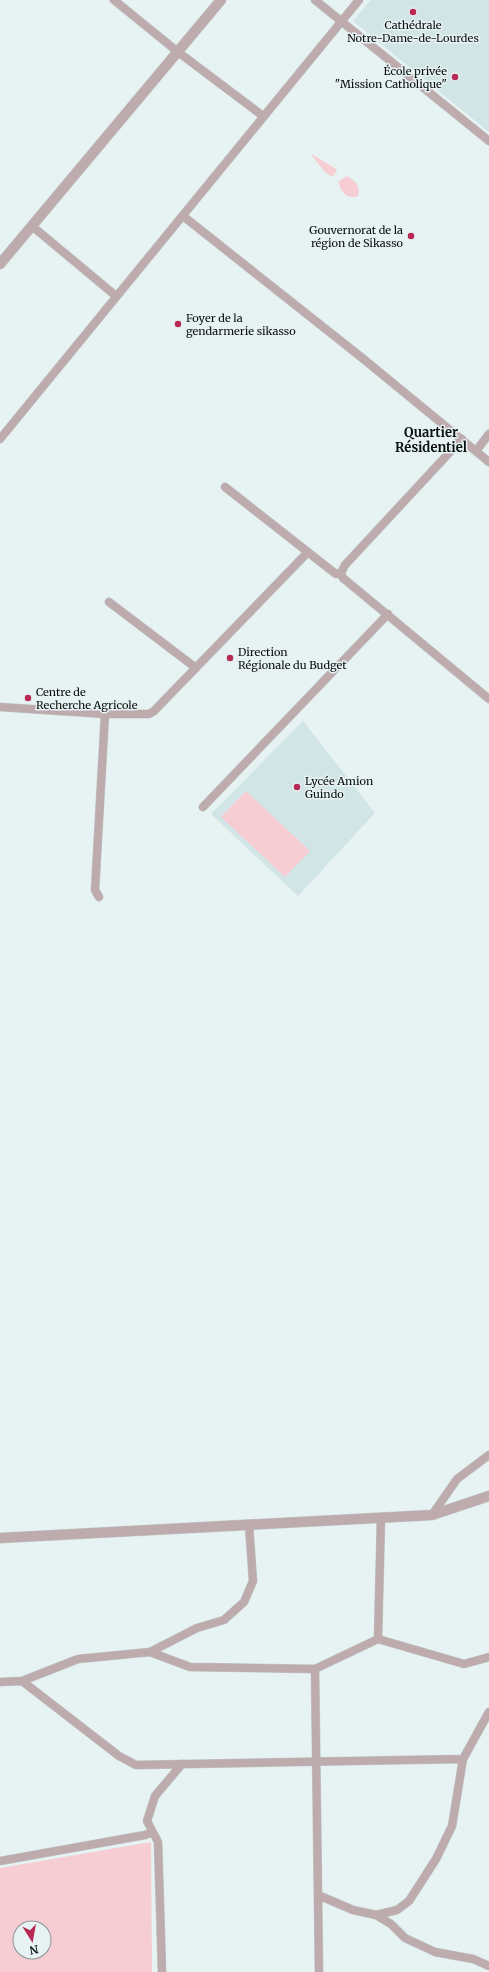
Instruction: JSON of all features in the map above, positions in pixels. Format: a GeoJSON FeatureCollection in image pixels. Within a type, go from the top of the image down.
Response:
{"type":"FeatureCollection","features":[{"type":"Feature","properties":{"kind":"street"},"geometry":{"type":"LineString","coordinates":[[114,0],[178,52],[263,116]]}},
{"type":"Feature","properties":{"kind":"street"},"geometry":{"type":"LineString","coordinates":[[0,264],[221,0]]}},
{"type":"Feature","properties":{"kind":"street"},"geometry":{"type":"LineString","coordinates":[[315,0],[489,141]]}},
{"type":"Feature","properties":{"kind":"street"},"geometry":{"type":"LineString","coordinates":[[0,439],[359,0]]}},
{"type":"Feature","properties":{"kind":"street"},"geometry":{"type":"LineString","coordinates":[[183,216],[489,462]]}},
{"type":"Feature","properties":{"kind":"street"},"geometry":{"type":"LineString","coordinates":[[32,226],[116,296]]}},
{"type":"Feature","properties":{"kind":"street"},"geometry":{"type":"LineString","coordinates":[[476,451],[489,434]]}},
{"type":"Feature","properties":{"kind":"street"},"geometry":{"type":"LineString","coordinates":[[341,573],[346,565],[462,439]]}},
{"type":"Feature","properties":{"kind":"street"},"geometry":{"type":"LineString","coordinates":[[225,487],[332,572],[336,574],[341,573]]}},
{"type":"Feature","properties":{"kind":"street"},"geometry":{"type":"LineString","coordinates":[[0,707],[105,714],[149,714],[154,711],[308,552]]}},
{"type":"Feature","properties":{"kind":"street"},"geometry":{"type":"LineString","coordinates":[[341,573],[343,578],[489,699]]}},
{"type":"Feature","properties":{"kind":"street"},"geometry":{"type":"LineString","coordinates":[[109,602],[196,668]]}},
{"type":"Feature","properties":{"kind":"street"},"geometry":{"type":"LineString","coordinates":[[203,807],[388,614]]}},
{"type":"Feature","properties":{"kind":"street"},"geometry":{"type":"LineString","coordinates":[[99,897],[95,890],[105,714]]}},
{"type":"Feature","properties":{"kind":"street"},"geometry":{"type":"LineString","coordinates":[[432,1514],[457,1479],[489,1455]]}},
{"type":"Feature","properties":{"kind":"street"},"geometry":{"type":"LineString","coordinates":[[0,1538],[432,1514],[489,1496]]}},
{"type":"Feature","properties":{"kind":"street"},"geometry":{"type":"LineString","coordinates":[[378,1639],[381,1517]]}},
{"type":"Feature","properties":{"kind":"street"},"geometry":{"type":"LineString","coordinates":[[0,1682],[22,1681],[78,1659],[150,1652],[197,1628],[224,1620],[244,1602],[253,1581],[249,1525]]}},
{"type":"Feature","properties":{"kind":"street"},"geometry":{"type":"LineString","coordinates":[[150,1652],[190,1667],[315,1669],[378,1639],[464,1664],[489,1657]]}},
{"type":"Feature","properties":{"kind":"street"},"geometry":{"type":"LineString","coordinates":[[315,1669],[319,1972]]}},
{"type":"Feature","properties":{"kind":"street"},"geometry":{"type":"LineString","coordinates":[[22,1681],[119,1756],[136,1765],[463,1759]]}},
{"type":"Feature","properties":{"kind":"street"},"geometry":{"type":"LineString","coordinates":[[376,1915],[397,1910],[409,1901],[436,1859],[452,1826],[463,1759],[489,1712]]}},
{"type":"Feature","properties":{"kind":"street"},"geometry":{"type":"LineString","coordinates":[[162,1972],[158,1842],[147,1821],[155,1796],[182,1764]]}},
{"type":"Feature","properties":{"kind":"street"},"geometry":{"type":"LineString","coordinates":[[0,1860],[145,1835],[152,1832]]}},
{"type":"Feature","properties":{"kind":"street"},"geometry":{"type":"LineString","coordinates":[[318,1895],[353,1910],[376,1915],[391,1924],[405,1938],[435,1952],[473,1959],[489,1966]]}},
{"type":"Feature","properties":{"kind":"shaded area","name":"École privée \"Mission Catholique\""},"geometry":{"type":"Polygon","coordinates":[[[371,0],[489,0],[489,132],[353,21],[371,0]]]}},
{"type":"Feature","properties":{"kind":"shaded area"},"geometry":{"type":"Polygon","coordinates":[[[310,153],[336,169],[337,171],[332,177],[325,172],[310,153]]]}},
{"type":"Feature","properties":{"kind":"shaded area"},"geometry":{"type":"Polygon","coordinates":[[[347,176],[357,184],[359,189],[358,196],[347,196],[340,188],[339,181],[347,176]]]}},
{"type":"Feature","properties":{"kind":"shaded area","name":"Lycée Amion Guindo"},"geometry":{"type":"Polygon","coordinates":[[[303,721],[375,813],[298,896],[211,814],[303,721]]]}},
{"type":"Feature","properties":{"kind":"shaded area"},"geometry":{"type":"Polygon","coordinates":[[[246,791],[310,851],[285,877],[221,817],[246,791]]]}},
{"type":"Feature","properties":{"kind":"shaded area"},"geometry":{"type":"Polygon","coordinates":[[[151,1842],[152,1972],[0,1972],[0,1868],[151,1842]]]}},
{"type":"Feature","properties":{"kind":"place","name":"Cathédrale Notre-Dame-de-Lourdes"},"geometry":{"type":"Point","coordinates":[413,12]}},
{"type":"Feature","properties":{"kind":"place","name":"École privée \"Mission Catholique\""},"geometry":{"type":"Point","coordinates":[455,77]}},
{"type":"Feature","properties":{"kind":"place","name":"Gouvernorat de la région de Sikasso"},"geometry":{"type":"Point","coordinates":[411,236]}},
{"type":"Feature","properties":{"kind":"place","name":"Foyer de la gendarmerie sikasso"},"geometry":{"type":"Point","coordinates":[178,324]}},
{"type":"Feature","properties":{"kind":"place","name":"Direction Régionale du Budget"},"geometry":{"type":"Point","coordinates":[230,658]}},
{"type":"Feature","properties":{"kind":"place","name":"Centre de Recherche Agricole"},"geometry":{"type":"Point","coordinates":[28,698]}},
{"type":"Feature","properties":{"kind":"place","name":"Lycée Amion Guindo"},"geometry":{"type":"Point","coordinates":[297,787]}},
{"type":"Feature","properties":{"kind":"district","name":"Quartier Résidentiel"},"geometry":{"type":"Point","coordinates":[431,440]}}]}
